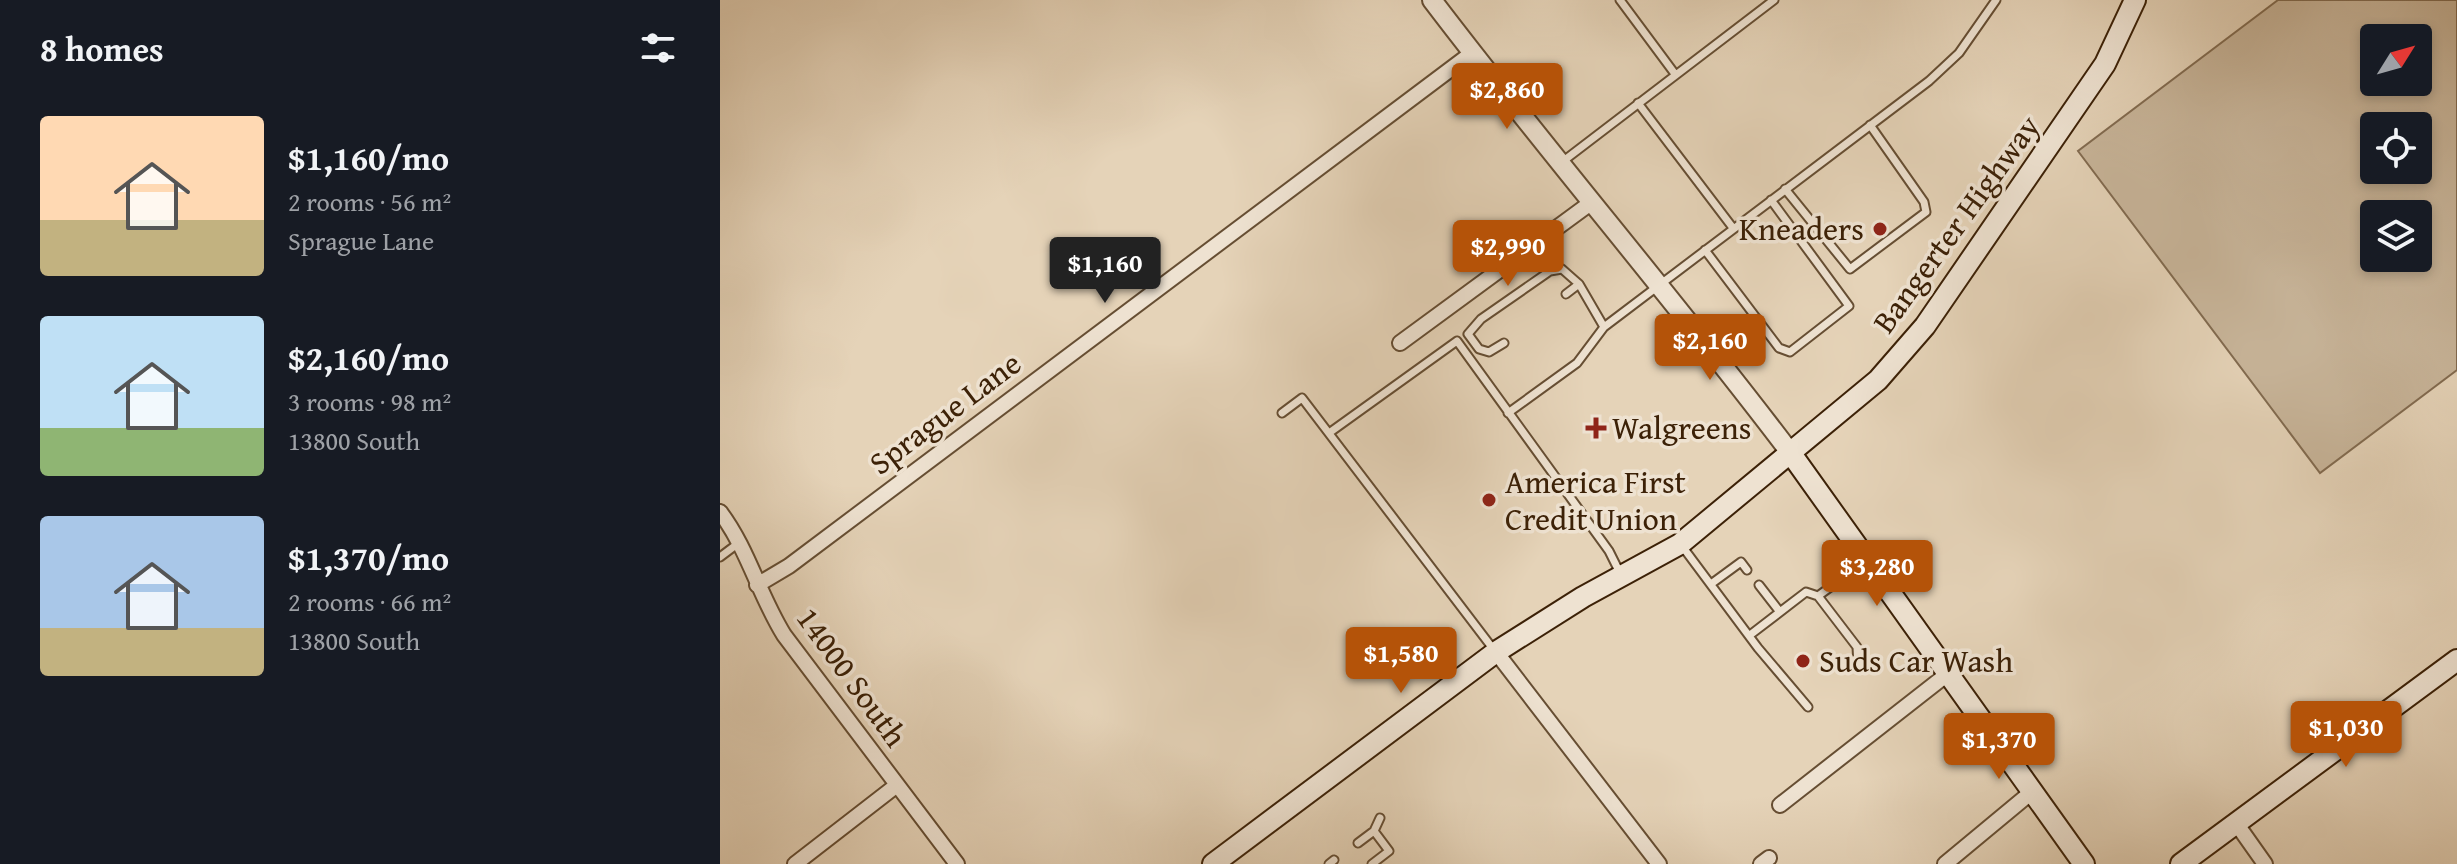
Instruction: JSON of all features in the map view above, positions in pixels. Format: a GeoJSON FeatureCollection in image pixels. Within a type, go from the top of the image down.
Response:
{"type":"FeatureCollection","features":[{"type":"Feature","properties":{"kind":"main road","name":"Bangerter Highway"},"geometry":{"type":"LineString","coordinates":[[1213,864],[1496,652],[1583,597],[1680,544],[1792,455],[1878,380],[1925,326],[2105,64],[2135,0]]}},
{"type":"Feature","properties":{"kind":"main road"},"geometry":{"type":"LineString","coordinates":[[1792,455],[1950,672],[2084,864]]}},
{"type":"Feature","properties":{"kind":"main road"},"geometry":{"type":"LineString","coordinates":[[2181,864],[2457,660]]}},
{"type":"Feature","properties":{"kind":"street"},"geometry":{"type":"LineString","coordinates":[[1432,0],[1660,284],[1792,455]]}},
{"type":"Feature","properties":{"kind":"street","name":"Sprague Lane"},"geometry":{"type":"LineString","coordinates":[[757,585],[801,557],[1472,53]]}},
{"type":"Feature","properties":{"kind":"street"},"geometry":{"type":"LineString","coordinates":[[1400,343],[1592,202]]}},
{"type":"Feature","properties":{"kind":"street","name":"14000 South"},"geometry":{"type":"LineString","coordinates":[[720,512],[740,542],[757,585],[784,635],[957,864]]}},
{"type":"Feature","properties":{"kind":"street"},"geometry":{"type":"LineString","coordinates":[[1496,652],[1659,864]]}},
{"type":"Feature","properties":{"kind":"street"},"geometry":{"type":"LineString","coordinates":[[1780,805],[1950,672]]}},
{"type":"Feature","properties":{"kind":"street"},"geometry":{"type":"LineString","coordinates":[[795,864],[897,785]]}},
{"type":"Feature","properties":{"kind":"street"},"geometry":{"type":"LineString","coordinates":[[1947,863],[2033,791]]}},
{"type":"Feature","properties":{"kind":"street"},"geometry":{"type":"LineString","coordinates":[[2236,823],[2265,864]]}},
{"type":"Feature","properties":{"kind":"lane"},"geometry":{"type":"LineString","coordinates":[[1620,0],[1675,74]]}},
{"type":"Feature","properties":{"kind":"lane"},"geometry":{"type":"LineString","coordinates":[[1560,163],[1774,0]]}},
{"type":"Feature","properties":{"kind":"lane"},"geometry":{"type":"LineString","coordinates":[[1508,413],[1577,363],[1604,327],[1929,81],[1959,53],[1996,0]]}},
{"type":"Feature","properties":{"kind":"lane"},"geometry":{"type":"LineString","coordinates":[[1638,103],[1733,228]]}},
{"type":"Feature","properties":{"kind":"lane"},"geometry":{"type":"LineString","coordinates":[[1785,189],[1850,269],[1870,257],[1926,212],[1924,202],[1870,125]]}},
{"type":"Feature","properties":{"kind":"lane"},"geometry":{"type":"LineString","coordinates":[[1705,250],[1779,348],[1790,352],[1842,314],[1849,306],[1771,200]]}},
{"type":"Feature","properties":{"kind":"lane"},"geometry":{"type":"LineString","coordinates":[[1329,433],[1550,271],[1562,269],[1579,284],[1604,327]]}},
{"type":"Feature","properties":{"kind":"lane"},"geometry":{"type":"LineString","coordinates":[[1566,294],[1579,284]]}},
{"type":"Feature","properties":{"kind":"lane"},"geometry":{"type":"LineString","coordinates":[[1468,334],[1479,349],[1489,352],[1504,343]]}},
{"type":"Feature","properties":{"kind":"lane"},"geometry":{"type":"LineString","coordinates":[[1457,341],[1609,551],[1622,578]]}},
{"type":"Feature","properties":{"kind":"lane"},"geometry":{"type":"LineString","coordinates":[[1282,413],[1302,398],[1496,652]]}},
{"type":"Feature","properties":{"kind":"lane"},"geometry":{"type":"LineString","coordinates":[[720,557],[740,542]]}},
{"type":"Feature","properties":{"kind":"lane"},"geometry":{"type":"LineString","coordinates":[[1680,544],[1808,707]]}},
{"type":"Feature","properties":{"kind":"lane"},"geometry":{"type":"LineString","coordinates":[[1818,596],[1869,559]]}},
{"type":"Feature","properties":{"kind":"lane"},"geometry":{"type":"LineString","coordinates":[[1711,584],[1741,562],[1747,570]]}},
{"type":"Feature","properties":{"kind":"lane"},"geometry":{"type":"LineString","coordinates":[[1759,585],[1780,612]]}},
{"type":"Feature","properties":{"kind":"lane"},"geometry":{"type":"LineString","coordinates":[[1750,635],[1806,592],[1818,596],[1857,647],[1858,665]]}},
{"type":"Feature","properties":{"kind":"lane"},"geometry":{"type":"LineString","coordinates":[[1358,843],[1374,831],[1380,818]]}},
{"type":"Feature","properties":{"kind":"lane"},"geometry":{"type":"LineString","coordinates":[[1372,864],[1389,851],[1374,831]]}},
{"type":"Feature","properties":{"kind":"shaded area"},"geometry":{"type":"Polygon","coordinates":[[[2278,0],[2457,0],[2457,370],[2320,473],[2078,151],[2278,0]]]}},
{"type":"Feature","properties":{"kind":"place","name":"Kneaders"},"geometry":{"type":"Point","coordinates":[1880,229]}},
{"type":"Feature","properties":{"kind":"place","name":"Walgreens"},"geometry":{"type":"Point","coordinates":[1596,428]}},
{"type":"Feature","properties":{"kind":"place","name":"America First Credit Union"},"geometry":{"type":"Point","coordinates":[1489,500]}},
{"type":"Feature","properties":{"kind":"place","name":"Suds Car Wash"},"geometry":{"type":"Point","coordinates":[1803,661]}}]}
